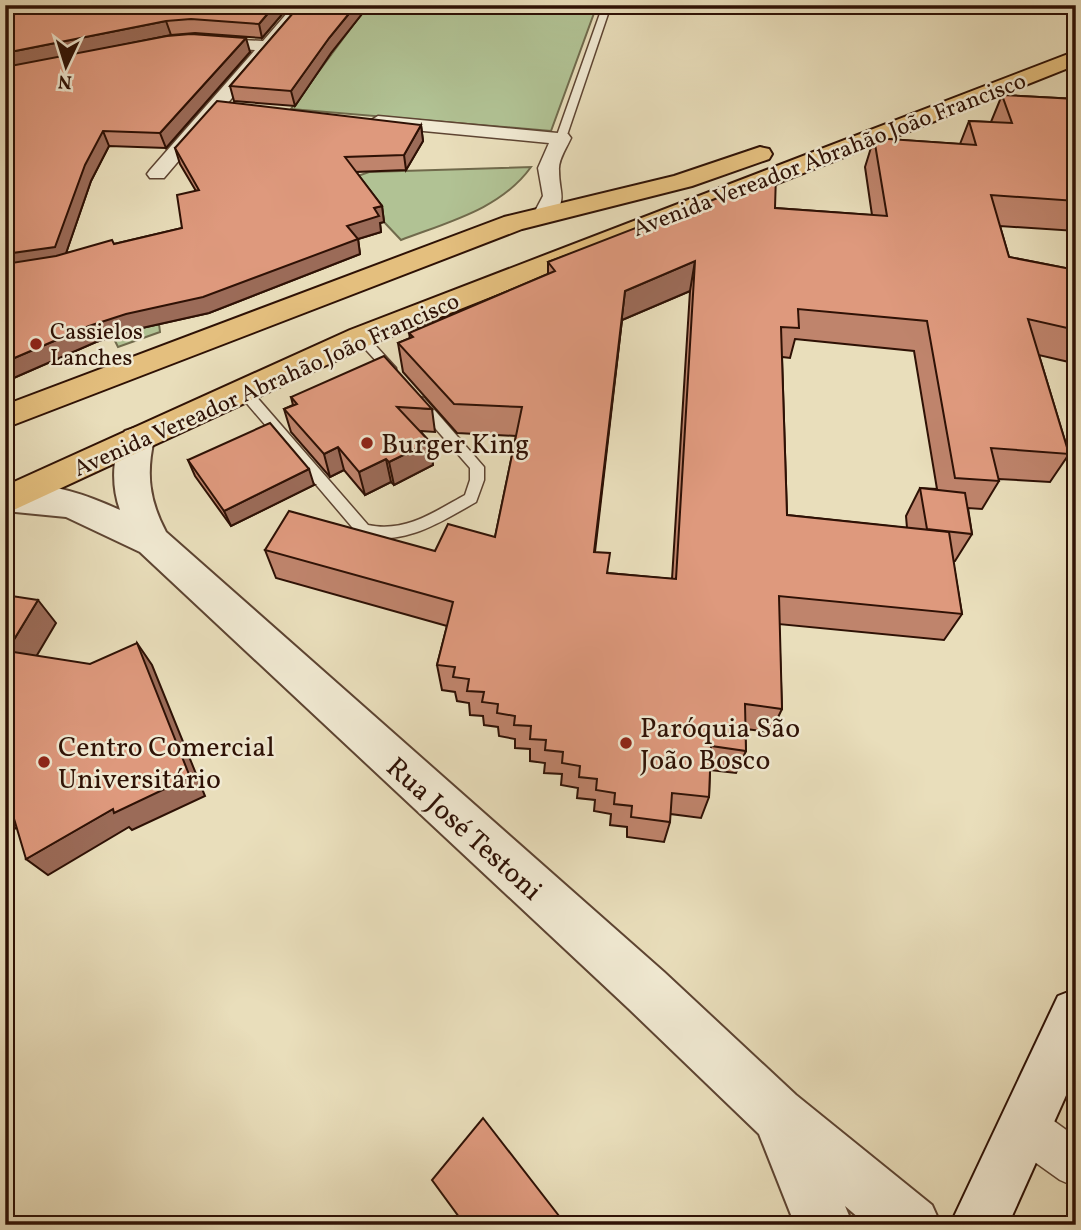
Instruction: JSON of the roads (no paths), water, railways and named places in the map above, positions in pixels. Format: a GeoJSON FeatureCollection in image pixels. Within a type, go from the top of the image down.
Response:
{"type":"FeatureCollection","features":[{"type":"Feature","properties":{"kind":"main road","name":"Avenida Vereador Abrahão João Francisco"},"geometry":{"type":"LineString","coordinates":[[5,417],[491,231],[720,169],[1076,33]]}},
{"type":"Feature","properties":{"kind":"main road","name":"Avenida Vereador Abrahão João Francisco"},"geometry":{"type":"LineString","coordinates":[[8,500],[361,337],[1076,57]]}},
{"type":"Feature","properties":{"kind":"main road"},"geometry":{"type":"LineString","coordinates":[[534,270],[545,232],[544,215]]}},
{"type":"Feature","properties":{"kind":"street"},"geometry":{"type":"LineString","coordinates":[[11,23],[24,5]]}},
{"type":"Feature","properties":{"kind":"street"},"geometry":{"type":"LineString","coordinates":[[157,174],[303,5]]}},
{"type":"Feature","properties":{"kind":"street"},"geometry":{"type":"LineString","coordinates":[[195,41],[268,47]]}},
{"type":"Feature","properties":{"kind":"street"},"geometry":{"type":"LineString","coordinates":[[216,107],[244,109]]}},
{"type":"Feature","properties":{"kind":"street"},"geometry":{"type":"LineString","coordinates":[[354,120],[561,138],[548,168],[553,196],[544,215]]}},
{"type":"Feature","properties":{"kind":"street","name":"Rua José Testoni"},"geometry":{"type":"LineString","coordinates":[[137,439],[132,460],[133,504],[153,542]]}},
{"type":"Feature","properties":{"kind":"street","name":"Rua José Testoni"},"geometry":{"type":"LineString","coordinates":[[8,500],[52,498],[100,515],[153,542],[646,990],[777,1114],[912,1225]]}},
{"type":"Feature","properties":{"kind":"street"},"geometry":{"type":"LineString","coordinates":[[979,1225],[1076,1014]]}},
{"type":"Feature","properties":{"kind":"street","name":"Rua José Testoni"},"geometry":{"type":"LineString","coordinates":[[777,1114],[824,1225]]}},
{"type":"Feature","properties":{"kind":"street"},"geometry":{"type":"LineString","coordinates":[[1024,1127],[1076,1164]]}},
{"type":"Feature","properties":{"kind":"lane"},"geometry":{"type":"LineString","coordinates":[[561,138],[607,5]]}},
{"type":"Feature","properties":{"kind":"lane"},"geometry":{"type":"LineString","coordinates":[[5,27],[11,23]]}},
{"type":"Feature","properties":{"kind":"lane"},"geometry":{"type":"LineString","coordinates":[[243,390],[363,530],[380,535],[403,534],[471,498],[477,480],[477,467],[361,337]]}},
{"type":"Feature","properties":{"kind":"place","name":"Cassielos Lanches"},"geometry":{"type":"Point","coordinates":[36,344]}},
{"type":"Feature","properties":{"kind":"place","name":"Burger King"},"geometry":{"type":"Point","coordinates":[367,443]}},
{"type":"Feature","properties":{"kind":"place","name":"Paróquia São João Bosco"},"geometry":{"type":"Point","coordinates":[626,743]}},
{"type":"Feature","properties":{"kind":"place","name":"Centro Comercial Universitário"},"geometry":{"type":"Point","coordinates":[44,762]}}]}
